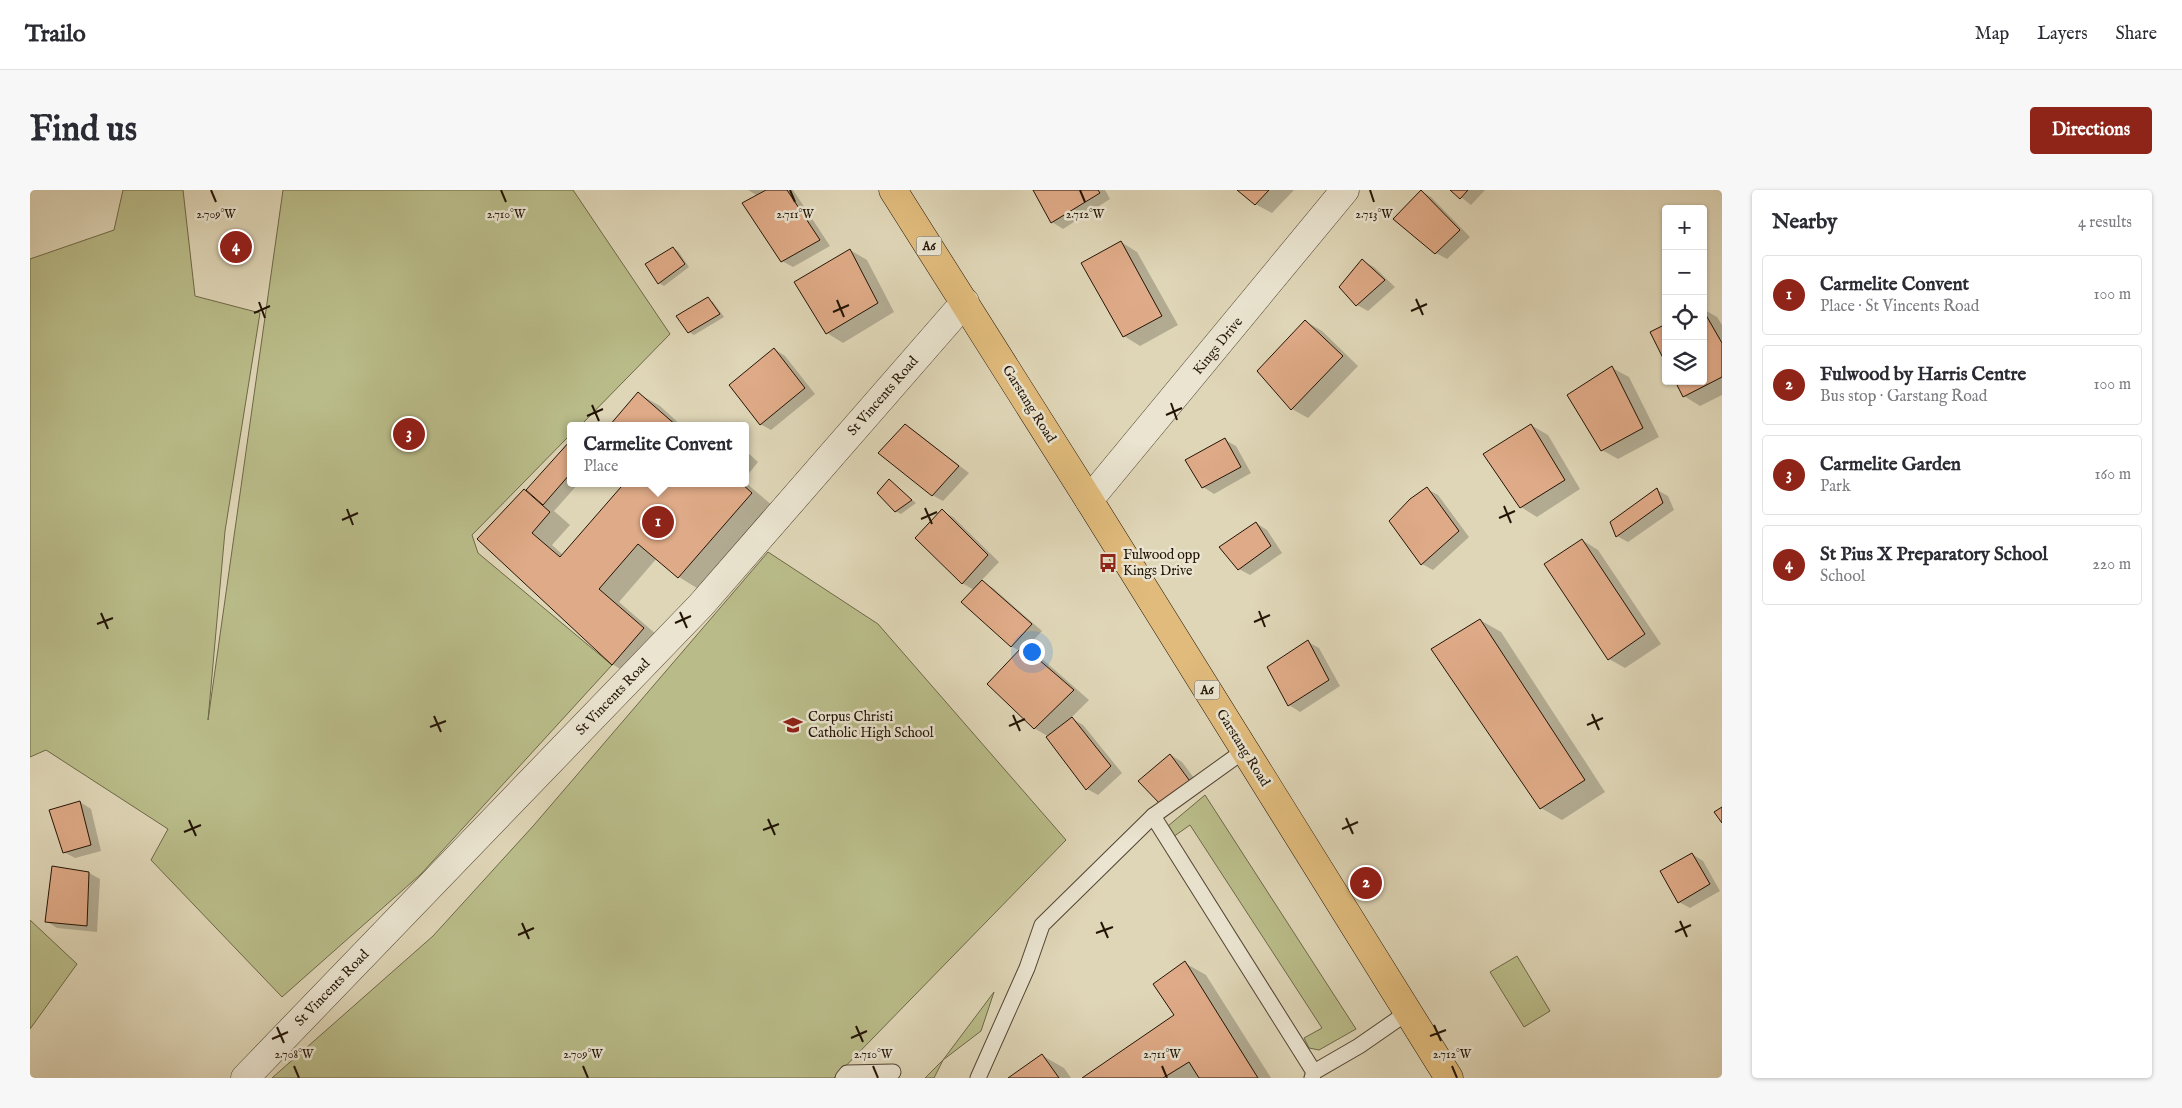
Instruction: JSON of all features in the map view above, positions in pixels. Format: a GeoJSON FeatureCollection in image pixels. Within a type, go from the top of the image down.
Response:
{"type":"FeatureCollection","features":[{"type":"Feature","properties":{"kind":"highway","name":"Garstang Road"},"geometry":{"type":"LineString","coordinates":[[893,190],[1089,500],[1448,1078]]}},
{"type":"Feature","properties":{"kind":"street","name":"Kings Drive"},"geometry":{"type":"LineString","coordinates":[[1089,500],[1345,190]]}},
{"type":"Feature","properties":{"kind":"street","name":"St Vincents Road"},"geometry":{"type":"LineString","coordinates":[[245,1078],[702,605],[965,302]]}},
{"type":"Feature","properties":{"kind":"lane"},"geometry":{"type":"LineString","coordinates":[[978,1078],[1027,968],[1042,925],[1153,816],[1245,750]]}},
{"type":"Feature","properties":{"kind":"lane"},"geometry":{"type":"LineString","coordinates":[[1153,816],[1313,1075],[1360,1046],[1408,1012]]}},
{"type":"Feature","properties":{"kind":"lane"},"geometry":{"type":"LineString","coordinates":[[843,1078],[848,1073],[893,1072]]}},
{"type":"Feature","properties":{"kind":"green space"},"geometry":{"type":"Polygon","coordinates":[[[123,190],[183,190],[195,296],[260,313],[225,531],[208,720],[283,190],[573,190],[670,334],[584,422],[567,422],[567,438],[472,535],[478,553],[612,665],[421,874],[282,997],[151,860],[168,829],[46,750],[30,757],[30,259],[114,230],[123,190]]]}},
{"type":"Feature","properties":{"kind":"green space","name":"Corpus Christi Catholic High School"},"geometry":{"type":"Polygon","coordinates":[[[768,552],[878,624],[1066,840],[834,1078],[272,1078],[433,936],[534,825],[768,552]]]}},
{"type":"Feature","properties":{"kind":"green space"},"geometry":{"type":"Polygon","coordinates":[[[1205,795],[1356,1029],[1319,1050],[1309,1048],[1304,1038],[1322,1028],[1190,825],[1173,837],[1168,826],[1205,795]]]}},
{"type":"Feature","properties":{"kind":"green space"},"geometry":{"type":"Polygon","coordinates":[[[30,920],[77,964],[30,1029],[30,920]]]}},
{"type":"Feature","properties":{"kind":"green space"},"geometry":{"type":"Polygon","coordinates":[[[1517,956],[1550,1011],[1524,1027],[1490,972],[1517,956]]]}},
{"type":"Feature","properties":{"kind":"green space"},"geometry":{"type":"Polygon","coordinates":[[[994,992],[981,1031],[943,1060],[994,992]]]}},
{"type":"Feature","properties":{"kind":"green space"},"geometry":{"type":"Polygon","coordinates":[[[943,1060],[934,1078],[925,1078],[943,1060]]]}},
{"type":"Feature","properties":{"kind":"building"},"geometry":{"type":"Polygon","coordinates":[[[766,190],[787,190],[820,240],[781,262],[742,203],[766,190]]]}},
{"type":"Feature","properties":{"kind":"building"},"geometry":{"type":"Polygon","coordinates":[[[1033,190],[1098,190],[1100,193],[1051,223],[1033,190]]]}},
{"type":"Feature","properties":{"kind":"building"},"geometry":{"type":"Polygon","coordinates":[[[1237,190],[1269,190],[1255,205],[1237,190]]]}},
{"type":"Feature","properties":{"kind":"building"},"geometry":{"type":"Polygon","coordinates":[[[1421,190],[1460,230],[1435,254],[1393,219],[1421,190]]]}},
{"type":"Feature","properties":{"kind":"building"},"geometry":{"type":"Polygon","coordinates":[[[1450,190],[1468,190],[1460,199],[1450,190]]]}},
{"type":"Feature","properties":{"kind":"building"},"geometry":{"type":"Polygon","coordinates":[[[1121,241],[1162,316],[1123,337],[1081,263],[1121,241]]]}},
{"type":"Feature","properties":{"kind":"building"},"geometry":{"type":"Polygon","coordinates":[[[673,247],[685,264],[658,284],[645,264],[673,247]]]}},
{"type":"Feature","properties":{"kind":"building"},"geometry":{"type":"Polygon","coordinates":[[[850,249],[878,303],[826,334],[794,282],[850,249]]]}},
{"type":"Feature","properties":{"kind":"building"},"geometry":{"type":"Polygon","coordinates":[[[1362,259],[1385,280],[1356,306],[1339,287],[1362,259]]]}},
{"type":"Feature","properties":{"kind":"building"},"geometry":{"type":"Polygon","coordinates":[[[708,297],[720,314],[688,333],[676,316],[708,297]]]}},
{"type":"Feature","properties":{"kind":"building"},"geometry":{"type":"Polygon","coordinates":[[[1707,317],[1722,343],[1722,377],[1707,385],[1707,317]]]}},
{"type":"Feature","properties":{"kind":"building"},"geometry":{"type":"Polygon","coordinates":[[[1305,320],[1343,356],[1291,410],[1257,371],[1305,320]]]}},
{"type":"Feature","properties":{"kind":"building"},"geometry":{"type":"Polygon","coordinates":[[[1662,326],[1662,356],[1650,332],[1662,326]]]}},
{"type":"Feature","properties":{"kind":"building"},"geometry":{"type":"Polygon","coordinates":[[[774,348],[805,388],[760,425],[729,385],[774,348]]]}},
{"type":"Feature","properties":{"kind":"building"},"geometry":{"type":"Polygon","coordinates":[[[1612,366],[1643,428],[1601,451],[1567,395],[1612,366]]]}},
{"type":"Feature","properties":{"kind":"building"},"geometry":{"type":"Polygon","coordinates":[[[1677,385],[1706,385],[1683,397],[1677,385]]]}},
{"type":"Feature","properties":{"kind":"building"},"geometry":{"type":"Polygon","coordinates":[[[638,392],[672,422],[612,422],[638,392]]]}},
{"type":"Feature","properties":{"kind":"building"},"geometry":{"type":"Polygon","coordinates":[[[905,424],[959,466],[932,496],[878,453],[905,424]]]}},
{"type":"Feature","properties":{"kind":"building"},"geometry":{"type":"Polygon","coordinates":[[[1531,424],[1565,480],[1520,508],[1483,454],[1531,424]]]}},
{"type":"Feature","properties":{"kind":"building"},"geometry":{"type":"Polygon","coordinates":[[[1225,438],[1241,467],[1202,488],[1185,460],[1225,438]]]}},
{"type":"Feature","properties":{"kind":"building"},"geometry":{"type":"Polygon","coordinates":[[[567,444],[567,477],[543,505],[526,490],[567,444]]]}},
{"type":"Feature","properties":{"kind":"building"},"geometry":{"type":"Polygon","coordinates":[[[889,479],[912,500],[895,512],[877,493],[889,479]]]}},
{"type":"Feature","properties":{"kind":"building"},"geometry":{"type":"Polygon","coordinates":[[[621,487],[745,487],[752,493],[678,578],[638,544],[599,589],[644,628],[612,665],[477,539],[524,489],[550,512],[532,533],[560,557],[621,487]]]}},
{"type":"Feature","properties":{"kind":"building"},"geometry":{"type":"Polygon","coordinates":[[[1427,487],[1459,531],[1421,565],[1389,521],[1410,499],[1427,487]]]}},
{"type":"Feature","properties":{"kind":"building"},"geometry":{"type":"Polygon","coordinates":[[[1657,488],[1663,503],[1616,537],[1610,522],[1657,488]]]}},
{"type":"Feature","properties":{"kind":"building"},"geometry":{"type":"Polygon","coordinates":[[[942,509],[988,555],[962,584],[915,538],[942,509]]]}},
{"type":"Feature","properties":{"kind":"building"},"geometry":{"type":"Polygon","coordinates":[[[1256,522],[1271,546],[1238,570],[1219,547],[1256,522]]]}},
{"type":"Feature","properties":{"kind":"building"},"geometry":{"type":"Polygon","coordinates":[[[1582,539],[1645,634],[1608,660],[1544,564],[1582,539]]]}},
{"type":"Feature","properties":{"kind":"building"},"geometry":{"type":"Polygon","coordinates":[[[982,580],[1032,624],[1011,647],[961,602],[982,580]]]}},
{"type":"Feature","properties":{"kind":"building"},"geometry":{"type":"Polygon","coordinates":[[[1480,619],[1585,780],[1540,809],[1431,649],[1480,619]]]}},
{"type":"Feature","properties":{"kind":"building"},"geometry":{"type":"Polygon","coordinates":[[[1308,640],[1329,680],[1288,706],[1267,667],[1308,640]]]}},
{"type":"Feature","properties":{"kind":"building"},"geometry":{"type":"Polygon","coordinates":[[[1023,646],[1074,690],[1034,729],[987,684],[1023,646]]]}},
{"type":"Feature","properties":{"kind":"building"},"geometry":{"type":"Polygon","coordinates":[[[1072,717],[1111,766],[1086,790],[1046,737],[1072,717]]]}},
{"type":"Feature","properties":{"kind":"building"},"geometry":{"type":"Polygon","coordinates":[[[1170,754],[1192,784],[1162,806],[1138,781],[1170,754]]]}},
{"type":"Feature","properties":{"kind":"building"},"geometry":{"type":"Polygon","coordinates":[[[80,801],[91,845],[63,853],[49,810],[80,801]]]}},
{"type":"Feature","properties":{"kind":"building"},"geometry":{"type":"Polygon","coordinates":[[[1722,807],[1722,823],[1714,812],[1722,807]]]}},
{"type":"Feature","properties":{"kind":"building"},"geometry":{"type":"Polygon","coordinates":[[[1692,853],[1710,884],[1678,903],[1660,871],[1692,853]]]}},
{"type":"Feature","properties":{"kind":"building"},"geometry":{"type":"Polygon","coordinates":[[[52,866],[89,872],[87,926],[45,922],[52,866]]]}},
{"type":"Feature","properties":{"kind":"building"},"geometry":{"type":"Polygon","coordinates":[[[1185,961],[1258,1078],[1199,1078],[1189,1062],[1163,1078],[1082,1078],[1174,1015],[1153,984],[1185,961]]]}},
{"type":"Feature","properties":{"kind":"building"},"geometry":{"type":"Polygon","coordinates":[[[1042,1054],[1059,1078],[1008,1078],[1042,1054]]]}},
{"type":"Feature","properties":{"kind":"place","name":"St Pius X Preparatory School"},"geometry":{"type":"Point","coordinates":[236,247]}},
{"type":"Feature","properties":{"kind":"place","name":"Carmelite Garden"},"geometry":{"type":"Point","coordinates":[409,434]}},
{"type":"Feature","properties":{"kind":"place","name":"Carmelite Convent"},"geometry":{"type":"Point","coordinates":[658,522]}},
{"type":"Feature","properties":{"kind":"place","name":"Fulwood opp Kings Drive"},"geometry":{"type":"Point","coordinates":[1108,563]}},
{"type":"Feature","properties":{"kind":"place","name":"Corpus Christi Catholic High School"},"geometry":{"type":"Point","coordinates":[793,725]}},
{"type":"Feature","properties":{"kind":"place","name":"Fulwood by Harris Centre"},"geometry":{"type":"Point","coordinates":[1366,883]}}]}
